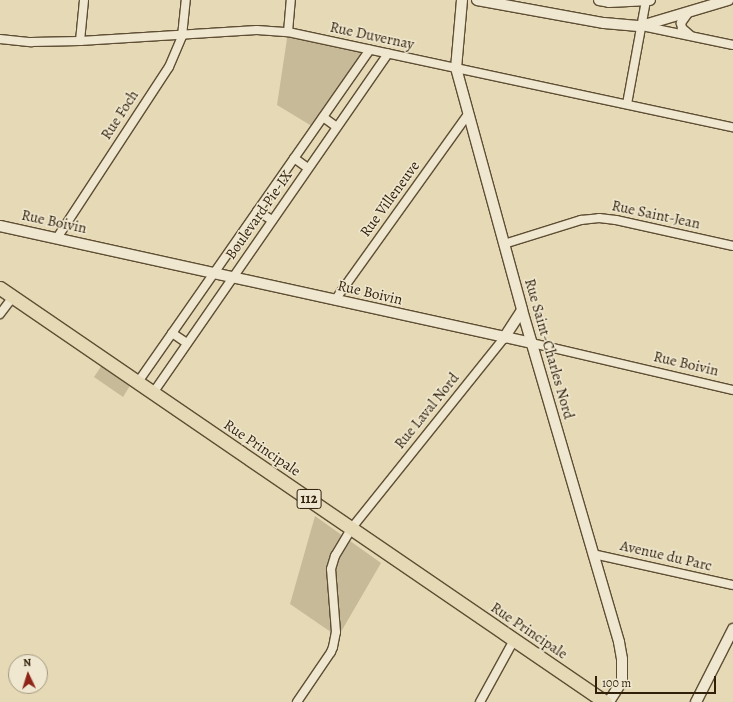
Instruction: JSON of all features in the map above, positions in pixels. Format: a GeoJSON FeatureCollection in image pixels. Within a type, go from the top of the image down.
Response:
{"type":"FeatureCollection","features":[{"type":"Feature","properties":{"kind":"main road","name":"Rue Principale"},"geometry":{"type":"LineString","coordinates":[[0,288],[605,702]]}},
{"type":"Feature","properties":{"kind":"street"},"geometry":{"type":"LineString","coordinates":[[80,41],[84,0]]}},
{"type":"Feature","properties":{"kind":"street","name":"Rue Foch"},"geometry":{"type":"LineString","coordinates":[[57,238],[169,67],[182,36],[186,0]]}},
{"type":"Feature","properties":{"kind":"street"},"geometry":{"type":"LineString","coordinates":[[288,32],[291,0]]}},
{"type":"Feature","properties":{"kind":"street","name":"Rue Saint-Charles Nord"},"geometry":{"type":"LineString","coordinates":[[462,0],[456,68],[522,310],[594,554],[622,659],[622,681],[609,702]]}},
{"type":"Feature","properties":{"kind":"street"},"geometry":{"type":"LineString","coordinates":[[477,0],[514,4],[604,23],[642,26],[733,45]]}},
{"type":"Feature","properties":{"kind":"street"},"geometry":{"type":"LineString","coordinates":[[599,0],[609,2],[647,0],[627,104]]}},
{"type":"Feature","properties":{"kind":"street"},"geometry":{"type":"LineString","coordinates":[[642,26],[728,0]]}},
{"type":"Feature","properties":{"kind":"street"},"geometry":{"type":"LineString","coordinates":[[689,12],[682,23],[682,28],[691,36]]}},
{"type":"Feature","properties":{"kind":"street","name":"Rue Duvernay"},"geometry":{"type":"LineString","coordinates":[[0,39],[31,42],[80,41],[182,36],[257,30],[288,32],[733,127]]}},
{"type":"Feature","properties":{"kind":"street","name":"Boulevard Pie-IX"},"geometry":{"type":"LineString","coordinates":[[138,382],[370,50]]}},
{"type":"Feature","properties":{"kind":"street","name":"Boulevard Pie-IX"},"geometry":{"type":"LineString","coordinates":[[153,393],[388,54]]}},
{"type":"Feature","properties":{"kind":"street","name":"Rue Villeneuve"},"geometry":{"type":"LineString","coordinates":[[335,300],[468,114]]}},
{"type":"Feature","properties":{"kind":"street"},"geometry":{"type":"LineString","coordinates":[[323,117],[337,127]]}},
{"type":"Feature","properties":{"kind":"street"},"geometry":{"type":"LineString","coordinates":[[294,158],[308,168]]}},
{"type":"Feature","properties":{"kind":"street"},"geometry":{"type":"LineString","coordinates":[[257,211],[272,220]]}},
{"type":"Feature","properties":{"kind":"street","name":"Rue Saint-Jean"},"geometry":{"type":"LineString","coordinates":[[504,244],[581,220],[599,218],[616,220],[733,246]]}},
{"type":"Feature","properties":{"kind":"street","name":"Rue Boivin"},"geometry":{"type":"LineString","coordinates":[[0,226],[733,390]]}},
{"type":"Feature","properties":{"kind":"street"},"geometry":{"type":"LineString","coordinates":[[0,314],[13,297]]}},
{"type":"Feature","properties":{"kind":"street","name":"Rue Laval Nord"},"geometry":{"type":"LineString","coordinates":[[297,702],[331,652],[336,632],[332,569],[335,556],[351,528],[504,338],[522,310]]}},
{"type":"Feature","properties":{"kind":"street"},"geometry":{"type":"LineString","coordinates":[[172,333],[187,343]]}},
{"type":"Feature","properties":{"kind":"street","name":"Avenue du Parc"},"geometry":{"type":"LineString","coordinates":[[594,554],[733,585]]}},
{"type":"Feature","properties":{"kind":"street"},"geometry":{"type":"LineString","coordinates":[[696,702],[733,629]]}},
{"type":"Feature","properties":{"kind":"street"},"geometry":{"type":"LineString","coordinates":[[480,702],[514,640]]}},
{"type":"Feature","properties":{"kind":"shaded area"},"geometry":{"type":"Polygon","coordinates":[[[288,32],[370,50],[315,128],[277,105],[288,32]]]}},
{"type":"Feature","properties":{"kind":"shaded area"},"geometry":{"type":"Polygon","coordinates":[[[102,365],[131,384],[123,397],[94,377],[102,365]]]}},
{"type":"Feature","properties":{"kind":"shaded area"},"geometry":{"type":"Polygon","coordinates":[[[315,516],[381,563],[338,637],[290,604],[315,516]]]}}]}
